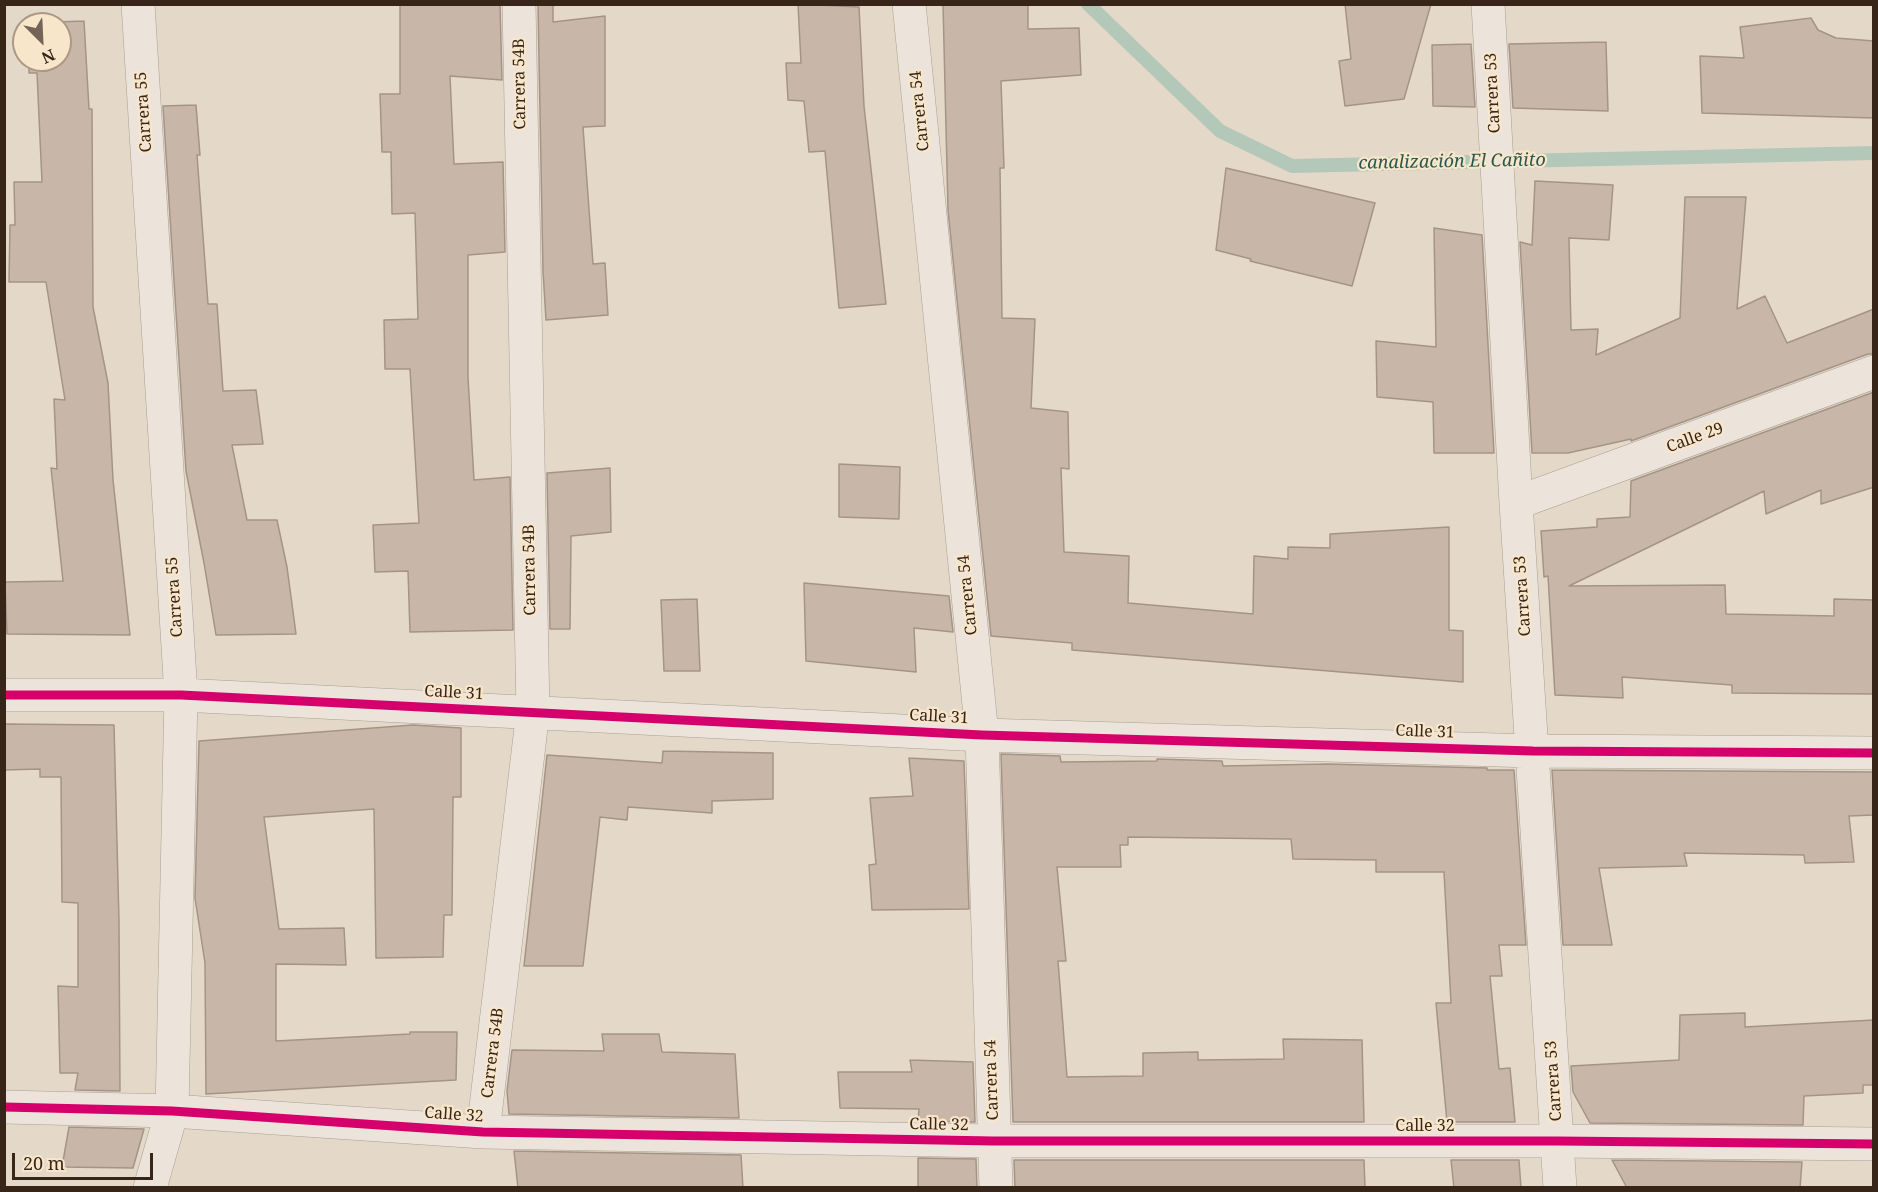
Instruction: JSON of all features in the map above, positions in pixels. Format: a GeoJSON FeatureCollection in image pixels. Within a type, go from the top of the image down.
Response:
{"type":"FeatureCollection","features":[{"type":"Feature","properties":{"kind":"street","name":"Carrera 55"},"geometry":{"type":"LineString","coordinates":[[138,4],[181,695],[172,1111],[150,1188]]}},
{"type":"Feature","properties":{"kind":"street","name":"Carrera 54B"},"geometry":{"type":"LineString","coordinates":[[483,1132],[533,711],[519,4]]}},
{"type":"Feature","properties":{"kind":"street","name":"Carrera 54"},"geometry":{"type":"LineString","coordinates":[[909,4],[982,735],[996,1188]]}},
{"type":"Feature","properties":{"kind":"street","name":"Carrera 53"},"geometry":{"type":"LineString","coordinates":[[1488,4],[1516,504],[1560,1188]]}},
{"type":"Feature","properties":{"kind":"street","name":"Calle 29"},"geometry":{"type":"LineString","coordinates":[[1516,504],[1874,372]]}},
{"type":"Feature","properties":{"kind":"street","name":"Calle 31"},"geometry":{"type":"LineString","coordinates":[[4,695],[181,695],[982,735],[1533,750],[1874,753]]}},
{"type":"Feature","properties":{"kind":"street","name":"Calle 32"},"geometry":{"type":"LineString","coordinates":[[4,1107],[172,1111],[483,1132],[994,1141],[1557,1141],[1874,1144]]}},
{"type":"Feature","properties":{"kind":"building"},"geometry":{"type":"Polygon","coordinates":[[[400,4],[500,4],[502,80],[450,76],[454,164],[503,162],[505,252],[468,255],[468,377],[474,480],[510,477],[513,630],[410,632],[408,571],[375,572],[373,525],[419,523],[410,369],[385,369],[384,320],[418,319],[415,213],[392,214],[391,152],[382,152],[380,94],[400,94],[400,4]]]}},
{"type":"Feature","properties":{"kind":"building"},"geometry":{"type":"Polygon","coordinates":[[[538,4],[553,4],[553,22],[605,16],[605,126],[583,127],[593,264],[605,263],[608,315],[546,320],[538,4]]]}},
{"type":"Feature","properties":{"kind":"building"},"geometry":{"type":"Polygon","coordinates":[[[798,4],[859,7],[864,106],[886,304],[839,308],[825,151],[809,152],[804,101],[788,100],[786,63],[801,63],[798,4]]]}},
{"type":"Feature","properties":{"kind":"building"},"geometry":{"type":"Polygon","coordinates":[[[943,4],[1028,4],[1028,29],[1079,28],[1081,75],[1001,81],[1004,168],[1000,168],[1002,318],[1035,319],[1031,408],[1068,412],[1069,469],[1061,468],[1064,552],[1129,556],[1128,603],[1253,614],[1254,556],[1288,559],[1288,547],[1330,548],[1330,534],[1449,527],[1449,630],[1463,631],[1463,682],[1072,650],[1072,643],[991,636],[948,210],[943,4]]]}},
{"type":"Feature","properties":{"kind":"building"},"geometry":{"type":"Polygon","coordinates":[[[1345,4],[1431,4],[1404,99],[1345,106],[1339,61],[1351,59],[1345,4]]]}},
{"type":"Feature","properties":{"kind":"building"},"geometry":{"type":"Polygon","coordinates":[[[1811,18],[1818,30],[1836,38],[1874,41],[1874,118],[1702,113],[1700,56],[1744,58],[1740,27],[1811,18]]]}},
{"type":"Feature","properties":{"kind":"building"},"geometry":{"type":"Polygon","coordinates":[[[72,21],[84,21],[89,109],[92,109],[93,307],[108,383],[113,480],[130,635],[7,634],[5,582],[63,581],[51,468],[57,469],[54,399],[65,400],[46,282],[9,282],[10,225],[15,225],[14,182],[42,182],[37,73],[29,72],[72,72],[72,21]]]}},
{"type":"Feature","properties":{"kind":"building"},"geometry":{"type":"Polygon","coordinates":[[[1606,42],[1608,111],[1513,108],[1509,44],[1606,42]]]}},
{"type":"Feature","properties":{"kind":"building"},"geometry":{"type":"Polygon","coordinates":[[[1471,44],[1475,107],[1433,106],[1432,45],[1471,44]]]}},
{"type":"Feature","properties":{"kind":"building"},"geometry":{"type":"Polygon","coordinates":[[[196,105],[200,155],[197,155],[208,304],[217,304],[223,391],[256,390],[263,444],[232,445],[247,520],[277,520],[287,567],[296,634],[216,635],[186,471],[163,106],[196,105]]]}},
{"type":"Feature","properties":{"kind":"building"},"geometry":{"type":"Polygon","coordinates":[[[1226,168],[1375,203],[1352,286],[1250,261],[1251,259],[1216,250],[1226,168]]]}},
{"type":"Feature","properties":{"kind":"building"},"geometry":{"type":"Polygon","coordinates":[[[1535,181],[1613,185],[1609,240],[1569,238],[1571,330],[1598,329],[1596,355],[1680,318],[1685,197],[1746,197],[1737,309],[1765,296],[1787,343],[1874,309],[1874,354],[1868,354],[1631,441],[1631,439],[1568,453],[1532,453],[1520,242],[1532,245],[1535,181]]]}},
{"type":"Feature","properties":{"kind":"building"},"geometry":{"type":"Polygon","coordinates":[[[1434,228],[1482,235],[1494,453],[1434,453],[1433,402],[1377,397],[1376,341],[1436,347],[1434,228]]]}},
{"type":"Feature","properties":{"kind":"building"},"geometry":{"type":"Polygon","coordinates":[[[1874,392],[1874,487],[1821,504],[1821,490],[1766,514],[1764,491],[1569,586],[1725,585],[1726,614],[1834,616],[1834,599],[1874,600],[1874,694],[1732,693],[1732,685],[1622,677],[1623,698],[1555,695],[1548,576],[1544,577],[1541,531],[1597,527],[1597,519],[1630,517],[1631,481],[1874,392]]]}},
{"type":"Feature","properties":{"kind":"building"},"geometry":{"type":"Polygon","coordinates":[[[839,464],[900,467],[899,519],[839,517],[839,464]]]}},
{"type":"Feature","properties":{"kind":"building"},"geometry":{"type":"Polygon","coordinates":[[[610,468],[611,532],[571,536],[570,629],[550,629],[547,473],[610,468]]]}},
{"type":"Feature","properties":{"kind":"building"},"geometry":{"type":"Polygon","coordinates":[[[804,583],[949,596],[953,632],[914,628],[916,672],[806,661],[804,583]]]}},
{"type":"Feature","properties":{"kind":"building"},"geometry":{"type":"Polygon","coordinates":[[[697,599],[700,671],[664,671],[661,600],[697,599]]]}},
{"type":"Feature","properties":{"kind":"building"},"geometry":{"type":"Polygon","coordinates":[[[4,724],[114,725],[120,1091],[75,1090],[78,1073],[60,1073],[58,986],[78,987],[78,903],[62,902],[61,777],[40,777],[40,769],[4,770],[4,724]]]}},
{"type":"Feature","properties":{"kind":"building"},"geometry":{"type":"Polygon","coordinates":[[[413,725],[461,728],[461,797],[453,797],[452,915],[444,915],[443,957],[376,958],[374,809],[264,817],[279,929],[344,928],[346,965],[276,964],[276,1041],[410,1034],[410,1032],[457,1032],[456,1080],[206,1094],[205,963],[195,898],[199,741],[413,725]]]}},
{"type":"Feature","properties":{"kind":"building"},"geometry":{"type":"Polygon","coordinates":[[[663,751],[773,753],[773,799],[712,801],[712,813],[628,807],[627,820],[600,817],[583,966],[524,966],[547,755],[662,763],[663,751]]]}},
{"type":"Feature","properties":{"kind":"building"},"geometry":{"type":"Polygon","coordinates":[[[1001,754],[1060,756],[1061,762],[1157,761],[1157,759],[1222,761],[1223,766],[1327,764],[1514,770],[1526,945],[1499,945],[1502,976],[1490,976],[1499,1069],[1510,1068],[1515,1122],[1447,1122],[1436,1003],[1451,1003],[1444,872],[1376,872],[1376,860],[1293,859],[1291,839],[1128,837],[1128,845],[1120,845],[1121,867],[1057,867],[1066,961],[1058,961],[1067,1077],[1143,1076],[1143,1053],[1198,1052],[1198,1060],[1284,1059],[1283,1039],[1362,1040],[1364,1122],[1013,1122],[1001,754]]]}},
{"type":"Feature","properties":{"kind":"building"},"geometry":{"type":"Polygon","coordinates":[[[909,758],[964,761],[969,909],[872,910],[869,865],[876,864],[870,798],[913,796],[909,758]]]}},
{"type":"Feature","properties":{"kind":"building"},"geometry":{"type":"Polygon","coordinates":[[[1552,770],[1874,772],[1874,815],[1849,816],[1854,862],[1805,863],[1804,855],[1684,853],[1687,866],[1599,868],[1612,945],[1563,945],[1552,770]]]}},
{"type":"Feature","properties":{"kind":"building"},"geometry":{"type":"Polygon","coordinates":[[[1745,1013],[1745,1027],[1874,1020],[1874,1085],[1863,1085],[1863,1093],[1804,1096],[1803,1125],[1590,1123],[1573,1092],[1571,1066],[1679,1060],[1680,1015],[1745,1013]]]}},
{"type":"Feature","properties":{"kind":"building"},"geometry":{"type":"Polygon","coordinates":[[[602,1034],[659,1034],[662,1052],[735,1054],[739,1118],[509,1114],[507,1091],[512,1050],[604,1051],[602,1034]]]}},
{"type":"Feature","properties":{"kind":"building"},"geometry":{"type":"Polygon","coordinates":[[[910,1060],[973,1062],[975,1122],[918,1121],[919,1109],[840,1108],[838,1072],[912,1072],[910,1060]]]}},
{"type":"Feature","properties":{"kind":"building"},"geometry":{"type":"Polygon","coordinates":[[[69,1127],[144,1129],[133,1168],[62,1167],[69,1127]]]}},
{"type":"Feature","properties":{"kind":"building"},"geometry":{"type":"Polygon","coordinates":[[[514,1151],[741,1155],[743,1188],[518,1188],[514,1151]]]}},
{"type":"Feature","properties":{"kind":"building"},"geometry":{"type":"Polygon","coordinates":[[[918,1158],[976,1159],[977,1188],[918,1188],[918,1158]]]}},
{"type":"Feature","properties":{"kind":"building"},"geometry":{"type":"Polygon","coordinates":[[[1014,1160],[1364,1160],[1365,1188],[1015,1188],[1014,1160]]]}},
{"type":"Feature","properties":{"kind":"building"},"geometry":{"type":"Polygon","coordinates":[[[1451,1160],[1519,1160],[1521,1188],[1454,1188],[1451,1160]]]}},
{"type":"Feature","properties":{"kind":"building"},"geometry":{"type":"Polygon","coordinates":[[[1612,1160],[1802,1162],[1800,1188],[1627,1188],[1612,1160]]]}},
{"type":"Feature","properties":{"kind":"waterway","name":"canalización El Cañito"},"geometry":{"type":"LineString","coordinates":[[1088,4],[1220,131],[1292,166],[1874,153]]}},
{"type":"Feature","properties":{"kind":"cycle path"},"geometry":{"type":"LineString","coordinates":[[4,695],[181,695],[982,735],[1533,751],[1874,753]]}},
{"type":"Feature","properties":{"kind":"cycle path"},"geometry":{"type":"LineString","coordinates":[[4,1107],[172,1111],[483,1132],[994,1141],[1557,1141],[1874,1144]]}}]}
